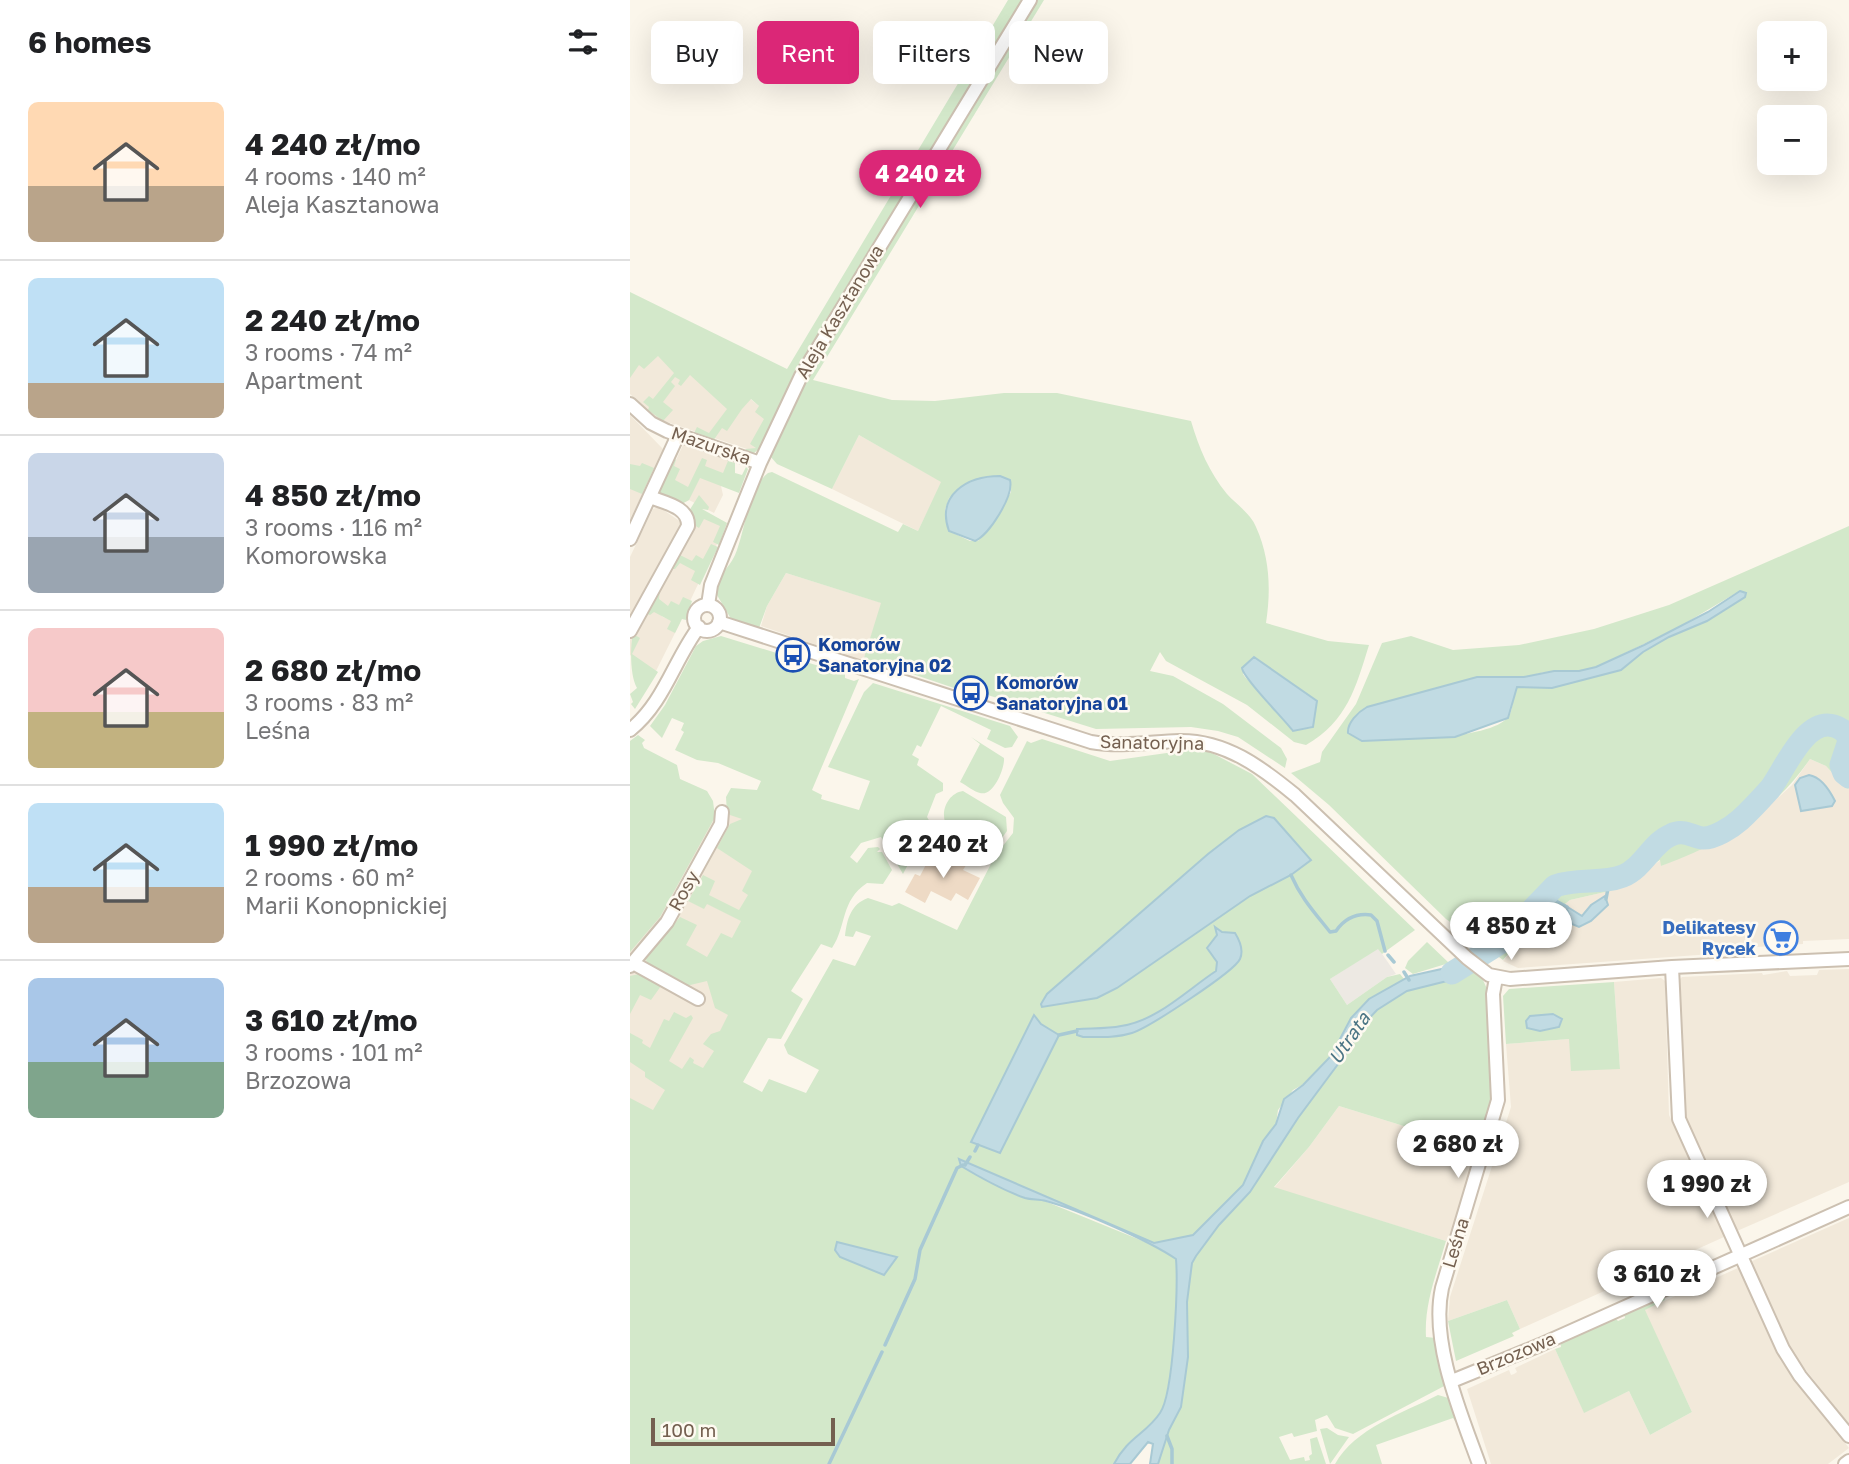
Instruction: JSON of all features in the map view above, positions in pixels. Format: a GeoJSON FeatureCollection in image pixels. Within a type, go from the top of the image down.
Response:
{"type":"FeatureCollection","features":[{"type":"Feature","properties":{"kind":"street","name":"Aleja Kasztanowa"},"geometry":{"type":"LineString","coordinates":[[708,605],[711,585],[785,407],[830,327],[1030,0]]}},
{"type":"Feature","properties":{"kind":"street","name":"Mazurska"},"geometry":{"type":"LineString","coordinates":[[630,404],[651,423],[760,463]]}},
{"type":"Feature","properties":{"kind":"street"},"geometry":{"type":"LineString","coordinates":[[630,539],[678,435]]}},
{"type":"Feature","properties":{"kind":"street"},"geometry":{"type":"LineString","coordinates":[[630,631],[688,526],[684,512],[650,497]]}},
{"type":"Feature","properties":{"kind":"street"},"geometry":{"type":"LineString","coordinates":[[708,605],[718,610],[719,622],[708,630],[699,627],[695,620],[696,612],[708,605]]}},
{"type":"Feature","properties":{"kind":"street","name":"Sanatoryjna"},"geometry":{"type":"LineString","coordinates":[[719,622],[1091,742],[1119,744],[1187,741],[1213,744],[1231,751],[1267,772],[1303,802],[1472,962],[1496,978]]}},
{"type":"Feature","properties":{"kind":"street"},"geometry":{"type":"LineString","coordinates":[[630,730],[654,705],[688,641],[699,627]]}},
{"type":"Feature","properties":{"kind":"street","name":"Rosy"},"geometry":{"type":"LineString","coordinates":[[698,999],[631,964],[667,922],[721,824],[722,812]]}},
{"type":"Feature","properties":{"kind":"street"},"geometry":{"type":"LineString","coordinates":[[1496,978],[1849,959]]}},
{"type":"Feature","properties":{"kind":"street"},"geometry":{"type":"LineString","coordinates":[[1672,967],[1679,1119],[1788,1358],[1849,1436]]}},
{"type":"Feature","properties":{"kind":"street","name":"Leśna"},"geometry":{"type":"LineString","coordinates":[[1479,1464],[1452,1381],[1440,1332],[1440,1299],[1498,1100],[1493,994],[1496,978]]}},
{"type":"Feature","properties":{"kind":"street","name":"Brzozowa"},"geometry":{"type":"LineString","coordinates":[[1452,1381],[1540,1345],[1849,1207]]}},
{"type":"Feature","properties":{"kind":"shaded area"},"geometry":{"type":"Polygon","coordinates":[[[630,299],[771,416],[757,448],[750,450],[658,419],[630,394],[630,299]]]}},
{"type":"Feature","properties":{"kind":"shaded area"},"geometry":{"type":"Polygon","coordinates":[[[630,415],[663,449],[630,520],[630,415]]]}},
{"type":"Feature","properties":{"kind":"shaded area"},"geometry":{"type":"Polygon","coordinates":[[[859,435],[942,482],[918,531],[832,489],[859,435]]]}},
{"type":"Feature","properties":{"kind":"shaded area"},"geometry":{"type":"Polygon","coordinates":[[[684,443],[732,462],[721,486],[723,495],[714,513],[689,500],[678,506],[661,492],[684,443]]]}},
{"type":"Feature","properties":{"kind":"shaded area"},"geometry":{"type":"Polygon","coordinates":[[[659,507],[684,524],[630,621],[630,557],[653,509],[659,507]]]}},
{"type":"Feature","properties":{"kind":"shaded area"},"geometry":{"type":"Polygon","coordinates":[[[701,510],[727,523],[682,618],[651,602],[701,510]]]}},
{"type":"Feature","properties":{"kind":"shaded area"},"geometry":{"type":"Polygon","coordinates":[[[786,573],[882,603],[863,661],[761,626],[767,606],[786,573]]]}},
{"type":"Feature","properties":{"kind":"shaded area"},"geometry":{"type":"Polygon","coordinates":[[[649,605],[663,617],[680,623],[656,671],[630,655],[630,640],[649,605]]]}},
{"type":"Feature","properties":{"kind":"shaded area"},"geometry":{"type":"Polygon","coordinates":[[[1810,759],[1826,766],[1847,789],[1849,788],[1849,939],[1740,948],[1740,952],[1518,968],[1503,961],[1522,938],[1570,900],[1614,890],[1661,860],[1661,866],[1750,823],[1792,785],[1810,759]]]}},
{"type":"Feature","properties":{"kind":"shaded area"},"geometry":{"type":"Polygon","coordinates":[[[712,809],[795,834],[851,834],[630,1218],[630,856],[712,809]]]}},
{"type":"Feature","properties":{"kind":"shaded area"},"geometry":{"type":"Polygon","coordinates":[[[1378,948],[1396,974],[1387,977],[1347,1005],[1330,979],[1378,948]]]}},
{"type":"Feature","properties":{"kind":"shaded area"},"geometry":{"type":"Polygon","coordinates":[[[1849,969],[1849,1182],[1737,1231],[1686,1118],[1679,980],[1682,977],[1763,975],[1787,971],[1790,976],[1817,975],[1819,970],[1849,969]]]}},
{"type":"Feature","properties":{"kind":"shaded area"},"geometry":{"type":"Polygon","coordinates":[[[1661,978],[1665,981],[1669,1115],[1724,1237],[1520,1329],[1507,1300],[1448,1321],[1450,1297],[1511,1107],[1506,1044],[1569,1039],[1620,1069],[1614,982],[1661,978]]]}},
{"type":"Feature","properties":{"kind":"shaded area"},"geometry":{"type":"Polygon","coordinates":[[[1339,1106],[1478,1149],[1450,1239],[1446,1241],[1274,1188],[1339,1106]]]}},
{"type":"Feature","properties":{"kind":"shaded area"},"geometry":{"type":"Polygon","coordinates":[[[1849,1218],[1849,1424],[1793,1354],[1750,1262],[1849,1218]]]}},
{"type":"Feature","properties":{"kind":"shaded area"},"geometry":{"type":"Polygon","coordinates":[[[1738,1268],[1781,1361],[1849,1448],[1828,1464],[1491,1464],[1467,1389],[1509,1370],[1511,1375],[1514,1374],[1517,1372],[1515,1368],[1555,1349],[1584,1412],[1629,1391],[1650,1435],[1692,1412],[1644,1310],[1738,1268]]]}},
{"type":"Feature","properties":{"kind":"green space"},"geometry":{"type":"Polygon","coordinates":[[[1008,0],[1023,0],[995,46],[995,22],[1008,0]]]}},
{"type":"Feature","properties":{"kind":"green space"},"geometry":{"type":"Polygon","coordinates":[[[1036,0],[1044,0],[1031,21],[1023,21],[1036,0]]]}},
{"type":"Feature","properties":{"kind":"green space"},"geometry":{"type":"Polygon","coordinates":[[[1009,44],[1009,58],[995,81],[995,67],[1009,44]]]}},
{"type":"Feature","properties":{"kind":"green space"},"geometry":{"type":"Polygon","coordinates":[[[958,84],[972,84],[797,372],[760,448],[754,453],[744,452],[746,449],[756,448],[750,444],[764,419],[755,412],[759,406],[751,399],[727,431],[722,428],[713,441],[693,435],[697,427],[709,433],[727,409],[690,375],[681,386],[678,384],[680,380],[675,377],[671,382],[675,386],[663,402],[673,410],[663,421],[648,410],[649,407],[643,402],[649,396],[653,399],[674,373],[658,356],[644,369],[639,365],[630,378],[630,292],[787,369],[958,84]]]}},
{"type":"Feature","properties":{"kind":"green space"},"geometry":{"type":"Polygon","coordinates":[[[985,84],[993,84],[813,380],[892,400],[935,401],[1004,393],[1057,393],[1191,421],[1201,450],[1215,477],[1227,494],[1251,518],[1261,539],[1268,574],[1266,623],[1328,641],[1369,645],[1354,689],[1341,714],[1331,726],[1306,745],[1294,742],[1247,705],[1166,661],[1160,652],[1150,671],[1173,676],[1223,704],[1281,748],[1287,759],[1285,768],[1238,737],[1218,731],[1191,727],[1096,729],[962,687],[954,688],[883,664],[863,661],[881,603],[786,573],[767,606],[759,628],[731,619],[717,595],[718,583],[735,555],[756,489],[768,473],[772,472],[898,532],[903,524],[918,531],[941,482],[859,435],[832,489],[777,464],[770,456],[809,372],[985,84]],[[994,476],[980,480],[949,498],[945,510],[949,531],[970,541],[978,541],[994,522],[1011,492],[1008,479],[994,476]],[[1254,657],[1243,674],[1293,731],[1311,728],[1316,701],[1254,657]]]}},
{"type":"Feature","properties":{"kind":"green space"},"geometry":{"type":"Polygon","coordinates":[[[674,458],[674,466],[680,469],[675,480],[688,487],[702,458],[707,460],[705,466],[723,473],[728,461],[735,463],[735,473],[742,475],[746,467],[748,469],[739,493],[700,478],[689,500],[678,506],[657,493],[674,458]]]}},
{"type":"Feature","properties":{"kind":"green space"},"geometry":{"type":"Polygon","coordinates":[[[642,463],[654,468],[642,494],[630,489],[630,464],[640,466],[642,463]]]}},
{"type":"Feature","properties":{"kind":"green space"},"geometry":{"type":"Polygon","coordinates":[[[699,495],[709,507],[708,510],[702,509],[727,523],[719,545],[713,542],[720,526],[704,519],[699,528],[694,525],[689,511],[699,495]]]}},
{"type":"Feature","properties":{"kind":"green space"},"geometry":{"type":"Polygon","coordinates":[[[1849,526],[1849,788],[1847,789],[1826,766],[1810,759],[1763,811],[1725,837],[1661,866],[1660,860],[1614,890],[1570,900],[1522,938],[1503,960],[1446,919],[1329,805],[1291,773],[1320,762],[1322,752],[1356,704],[1382,643],[1411,636],[1453,650],[1519,645],[1594,629],[1669,605],[1849,526]],[[1736,593],[1679,627],[1596,667],[1524,677],[1477,677],[1367,707],[1362,741],[1442,737],[1486,729],[1501,723],[1510,714],[1517,687],[1552,688],[1621,670],[1643,652],[1669,637],[1713,618],[1736,593]]]}},
{"type":"Feature","properties":{"kind":"green space"},"geometry":{"type":"Polygon","coordinates":[[[711,544],[718,547],[700,585],[691,580],[695,571],[680,563],[675,569],[670,569],[678,554],[692,561],[696,555],[703,559],[711,544]]]}},
{"type":"Feature","properties":{"kind":"green space"},"geometry":{"type":"Polygon","coordinates":[[[660,590],[659,599],[668,606],[671,601],[679,605],[683,597],[692,601],[686,620],[682,619],[675,633],[667,629],[671,621],[654,612],[650,615],[645,613],[660,590]]]}},
{"type":"Feature","properties":{"kind":"green space"},"geometry":{"type":"Polygon","coordinates":[[[633,634],[640,638],[632,654],[658,672],[635,709],[631,704],[633,702],[630,694],[637,688],[631,662],[633,634]]]}},
{"type":"Feature","properties":{"kind":"green space"},"geometry":{"type":"Polygon","coordinates":[[[721,636],[845,674],[845,678],[854,681],[859,679],[812,790],[822,795],[821,799],[859,810],[870,781],[828,767],[864,692],[873,683],[1010,726],[1018,737],[1012,747],[1005,748],[987,739],[991,730],[941,706],[921,747],[917,745],[912,755],[919,759],[917,765],[943,783],[943,791],[936,794],[927,817],[930,822],[903,874],[881,837],[861,843],[850,857],[857,863],[868,848],[878,847],[880,849],[877,852],[882,852],[892,870],[883,884],[867,883],[858,890],[848,906],[832,948],[821,944],[791,991],[803,999],[781,1039],[768,1038],[743,1082],[762,1092],[769,1079],[806,1093],[819,1070],[788,1054],[784,1045],[833,959],[855,966],[871,936],[856,931],[853,937],[845,936],[849,918],[858,904],[868,898],[892,906],[899,903],[957,930],[995,856],[1013,833],[1014,818],[1000,795],[1027,741],[1031,743],[1042,739],[1110,761],[1188,750],[1210,752],[1252,774],[1415,930],[1382,954],[1378,949],[1330,979],[1347,1005],[1387,977],[1400,974],[1405,980],[1369,999],[1351,1018],[1331,1056],[1302,1085],[1293,1090],[1278,1110],[1276,1124],[1263,1141],[1243,1185],[1193,1235],[1154,1243],[959,1160],[961,1166],[1023,1197],[1042,1200],[1160,1248],[1176,1259],[1174,1338],[1165,1402],[1155,1420],[1125,1448],[1114,1464],[630,1464],[630,1098],[653,1110],[665,1090],[645,1077],[645,1072],[630,1062],[630,1033],[643,1040],[642,1043],[650,1048],[664,1019],[669,1021],[674,1012],[686,1018],[691,1015],[693,1018],[669,1061],[682,1069],[690,1057],[694,1060],[693,1063],[703,1068],[714,1051],[703,1044],[711,1034],[720,1031],[728,1015],[715,1008],[707,981],[686,986],[647,964],[646,959],[680,917],[697,925],[686,945],[707,957],[721,933],[732,938],[741,921],[707,904],[704,909],[688,901],[703,875],[715,881],[709,895],[739,910],[748,895],[742,891],[752,871],[717,848],[730,824],[742,819],[727,814],[726,797],[731,788],[757,790],[761,781],[718,763],[697,760],[675,750],[684,732],[681,730],[684,723],[672,718],[662,738],[650,726],[665,705],[696,646],[721,636]]]}},
{"type":"Feature","properties":{"kind":"green space"},"geometry":{"type":"Polygon","coordinates":[[[638,735],[645,740],[642,743],[644,748],[677,765],[680,779],[707,791],[713,801],[715,817],[660,917],[630,952],[630,741],[638,735]]]}},
{"type":"Feature","properties":{"kind":"green space"},"geometry":{"type":"Polygon","coordinates":[[[971,737],[1004,758],[998,780],[985,793],[975,791],[960,782],[980,744],[971,737]]]}},
{"type":"Feature","properties":{"kind":"green space"},"geometry":{"type":"Polygon","coordinates":[[[963,791],[1006,817],[1007,831],[999,842],[986,844],[945,822],[947,802],[963,791]]]}},
{"type":"Feature","properties":{"kind":"green space"},"geometry":{"type":"Polygon","coordinates":[[[939,831],[946,834],[949,841],[961,847],[959,857],[956,855],[952,863],[929,849],[939,831]]]}},
{"type":"Feature","properties":{"kind":"green space"},"geometry":{"type":"Polygon","coordinates":[[[1427,942],[1449,963],[1413,974],[1405,968],[1408,961],[1427,942]]]}},
{"type":"Feature","properties":{"kind":"green space"},"geometry":{"type":"Polygon","coordinates":[[[1472,970],[1483,980],[1487,989],[1494,1081],[1494,1094],[1478,1149],[1339,1106],[1309,1147],[1274,1187],[1446,1241],[1429,1300],[1426,1337],[1436,1338],[1448,1384],[1353,1434],[1335,1428],[1327,1415],[1315,1420],[1317,1431],[1294,1437],[1292,1433],[1279,1437],[1290,1460],[1304,1457],[1305,1461],[1310,1460],[1309,1456],[1312,1454],[1310,1439],[1317,1437],[1326,1464],[1158,1464],[1169,1429],[1181,1407],[1188,1357],[1187,1302],[1192,1263],[1196,1256],[1219,1225],[1250,1192],[1298,1118],[1350,1048],[1360,1028],[1377,1010],[1407,991],[1463,977],[1472,970]]]}},
{"type":"Feature","properties":{"kind":"green space"},"geometry":{"type":"Polygon","coordinates":[[[639,974],[661,986],[651,1000],[640,995],[630,1014],[630,976],[639,974]]]}},
{"type":"Feature","properties":{"kind":"green space"},"geometry":{"type":"Polygon","coordinates":[[[1614,982],[1620,1069],[1571,1071],[1569,1039],[1506,1044],[1503,996],[1509,989],[1614,982]]]}},
{"type":"Feature","properties":{"kind":"green space"},"geometry":{"type":"Polygon","coordinates":[[[1664,1295],[1665,1300],[1645,1310],[1692,1412],[1650,1435],[1629,1391],[1584,1413],[1555,1349],[1561,1347],[1560,1341],[1614,1317],[1618,1321],[1625,1318],[1624,1313],[1664,1295]]]}},
{"type":"Feature","properties":{"kind":"green space"},"geometry":{"type":"Polygon","coordinates":[[[1507,1300],[1520,1329],[1512,1333],[1514,1336],[1456,1361],[1448,1321],[1507,1300]]]}},
{"type":"Feature","properties":{"kind":"green space"},"geometry":{"type":"Polygon","coordinates":[[[1438,1395],[1452,1399],[1457,1420],[1453,1418],[1376,1445],[1382,1464],[1335,1464],[1344,1451],[1367,1431],[1438,1395]]]}},
{"type":"Feature","properties":{"kind":"green space"},"geometry":{"type":"Polygon","coordinates":[[[1327,1428],[1338,1435],[1349,1437],[1330,1464],[1320,1429],[1327,1428]]]}},
{"type":"Feature","properties":{"kind":"water"},"geometry":{"type":"Polygon","coordinates":[[[1000,476],[1010,480],[1010,487],[1004,505],[987,531],[975,541],[949,531],[947,507],[957,490],[976,480],[1000,476]]]}},
{"type":"Feature","properties":{"kind":"water"},"geometry":{"type":"Polygon","coordinates":[[[1740,591],[1746,593],[1745,597],[1707,621],[1669,637],[1643,652],[1621,670],[1552,688],[1517,687],[1508,718],[1455,737],[1362,741],[1348,733],[1354,718],[1367,707],[1477,677],[1524,677],[1596,667],[1708,612],[1740,591]]]}},
{"type":"Feature","properties":{"kind":"water"},"geometry":{"type":"Polygon","coordinates":[[[1254,657],[1317,701],[1313,727],[1293,731],[1256,689],[1242,668],[1254,657]]]}},
{"type":"Feature","properties":{"kind":"water"},"geometry":{"type":"Polygon","coordinates":[[[1809,775],[1817,778],[1828,789],[1835,801],[1832,806],[1801,811],[1795,785],[1800,778],[1809,775]]]}},
{"type":"Feature","properties":{"kind":"water"},"geometry":{"type":"Polygon","coordinates":[[[1266,816],[1274,818],[1311,860],[1291,875],[1250,896],[1117,988],[1097,998],[1042,1007],[1047,994],[1208,854],[1239,830],[1266,816]]]}},
{"type":"Feature","properties":{"kind":"water"},"geometry":{"type":"Polygon","coordinates":[[[1605,896],[1608,905],[1591,921],[1579,927],[1572,924],[1566,906],[1582,916],[1591,905],[1605,896]]]}},
{"type":"Feature","properties":{"kind":"water"},"geometry":{"type":"Polygon","coordinates":[[[1215,927],[1222,932],[1235,933],[1240,942],[1240,959],[1223,975],[1172,1011],[1132,1033],[1107,1037],[1077,1035],[1077,1029],[1116,1027],[1147,1018],[1216,971],[1217,962],[1207,948],[1217,935],[1215,927]]]}},
{"type":"Feature","properties":{"kind":"water"},"geometry":{"type":"Polygon","coordinates":[[[1463,962],[1472,970],[1463,977],[1407,991],[1377,1010],[1360,1028],[1350,1048],[1298,1118],[1250,1192],[1219,1225],[1196,1256],[1192,1263],[1187,1302],[1188,1357],[1181,1407],[1169,1430],[1158,1464],[1150,1464],[1153,1444],[1148,1442],[1130,1464],[1114,1464],[1125,1448],[1155,1420],[1165,1402],[1174,1338],[1176,1259],[1149,1243],[1094,1218],[1060,1205],[1025,1198],[1008,1191],[961,1166],[959,1159],[1154,1243],[1193,1235],[1243,1185],[1263,1141],[1276,1124],[1284,1099],[1303,1085],[1331,1056],[1351,1018],[1369,999],[1410,976],[1463,962]]]}},
{"type":"Feature","properties":{"kind":"water"},"geometry":{"type":"Polygon","coordinates":[[[1553,1014],[1562,1019],[1559,1027],[1540,1031],[1527,1028],[1526,1021],[1530,1016],[1553,1014]]]}},
{"type":"Feature","properties":{"kind":"water"},"geometry":{"type":"Polygon","coordinates":[[[1034,1015],[1041,1024],[1059,1035],[1000,1153],[971,1142],[1034,1015]]]}},
{"type":"Feature","properties":{"kind":"water"},"geometry":{"type":"Polygon","coordinates":[[[837,1242],[897,1257],[884,1275],[840,1257],[835,1250],[837,1242]]]}},
{"type":"Feature","properties":{"kind":"building"},"geometry":{"type":"Polygon","coordinates":[[[932,853],[952,864],[956,856],[968,862],[963,870],[980,878],[968,900],[956,893],[951,901],[931,891],[925,903],[905,892],[915,874],[920,876],[932,853]]]}},
{"type":"Feature","properties":{"kind":"waterway","name":"Utrata"},"geometry":{"type":"LineString","coordinates":[[1452,973],[1500,943],[1555,886],[1623,876],[1637,867],[1664,839],[1675,833],[1707,838],[1732,826],[1770,789],[1796,747],[1814,730],[1823,725],[1834,726],[1843,731],[1849,740]]}},
{"type":"Feature","properties":{"kind":"waterway","name":"Utrata"},"geometry":{"type":"LineString","coordinates":[[1849,741],[1841,765],[1849,777]]}},
{"type":"Feature","properties":{"kind":"waterway"},"geometry":{"type":"LineString","coordinates":[[1291,875],[1304,898],[1330,932],[1336,931],[1351,917],[1371,915],[1377,921],[1385,951]]}},
{"type":"Feature","properties":{"kind":"waterway"},"geometry":{"type":"LineString","coordinates":[[1606,899],[1610,878]]}},
{"type":"Feature","properties":{"kind":"waterway"},"geometry":{"type":"LineString","coordinates":[[1545,895],[1567,907]]}},
{"type":"Feature","properties":{"kind":"waterway"},"geometry":{"type":"LineString","coordinates":[[1388,955],[1394,962]]}},
{"type":"Feature","properties":{"kind":"waterway"},"geometry":{"type":"LineString","coordinates":[[1404,972],[1409,980]]}},
{"type":"Feature","properties":{"kind":"waterway"},"geometry":{"type":"LineString","coordinates":[[1059,1035],[1077,1031]]}},
{"type":"Feature","properties":{"kind":"waterway"},"geometry":{"type":"LineString","coordinates":[[975,1151],[978,1145]]}},
{"type":"Feature","properties":{"kind":"waterway"},"geometry":{"type":"LineString","coordinates":[[965,1165],[970,1157]]}},
{"type":"Feature","properties":{"kind":"waterway"},"geometry":{"type":"LineString","coordinates":[[885,1345],[915,1279],[920,1250],[957,1168],[963,1165]]}},
{"type":"Feature","properties":{"kind":"waterway"},"geometry":{"type":"LineString","coordinates":[[829,1464],[882,1352]]}},
{"type":"Feature","properties":{"kind":"waterway"},"geometry":{"type":"LineString","coordinates":[[1167,1436],[1172,1449],[1172,1464]]}},
{"type":"Feature","properties":{"kind":"place","name":"Komorów Sanatoryjna 02"},"geometry":{"type":"Point","coordinates":[793,655]}},
{"type":"Feature","properties":{"kind":"place","name":"Komorów Sanatoryjna 01"},"geometry":{"type":"Point","coordinates":[971,693]}},
{"type":"Feature","properties":{"kind":"place","name":"Delikatesy Rycek"},"geometry":{"type":"Point","coordinates":[1781,938]}}]}
